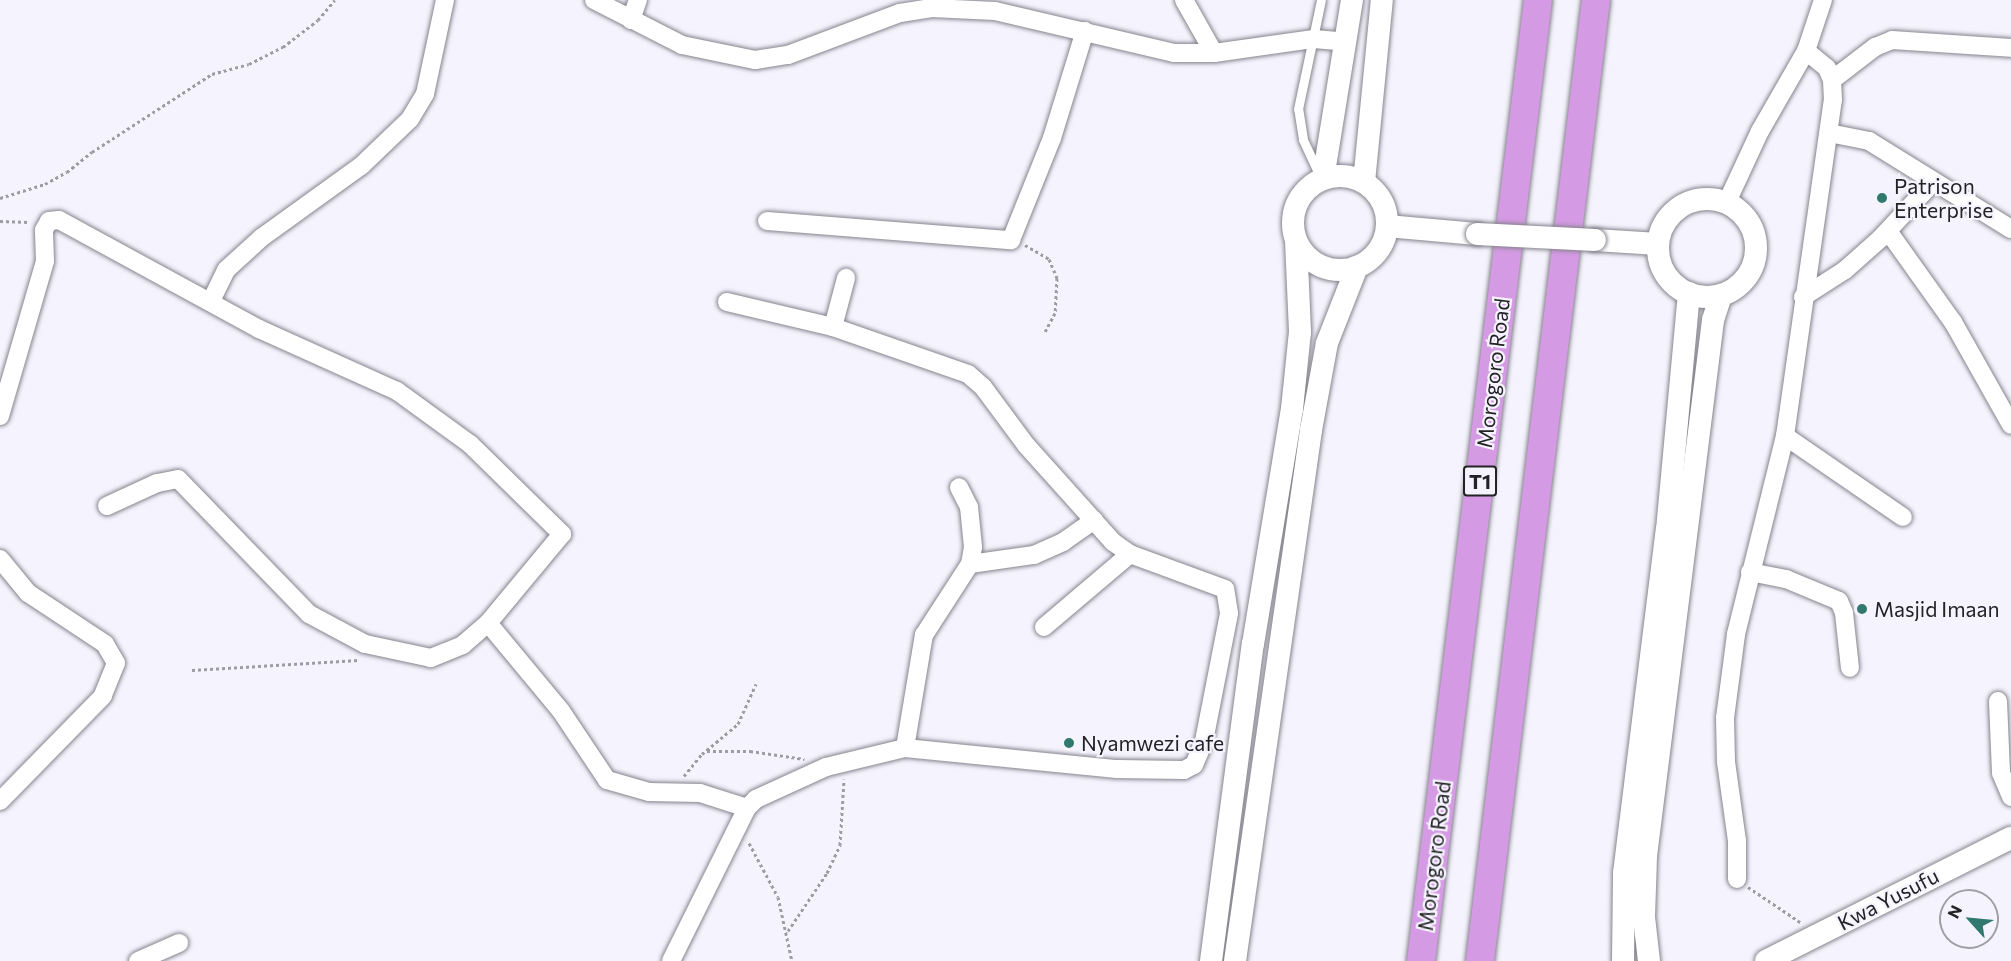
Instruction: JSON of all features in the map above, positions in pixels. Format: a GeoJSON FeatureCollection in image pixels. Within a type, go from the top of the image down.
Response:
{"type":"FeatureCollection","features":[{"type":"Feature","properties":{"kind":"highway","name":"Morogoro Road"},"geometry":{"type":"LineString","coordinates":[[1421,961],[1538,0]]}},
{"type":"Feature","properties":{"kind":"highway"},"geometry":{"type":"LineString","coordinates":[[1480,961],[1596,0]]}},
{"type":"Feature","properties":{"kind":"street"},"geometry":{"type":"LineString","coordinates":[[211,301],[226,270],[261,238],[361,166],[410,119],[425,94],[445,0]]}},
{"type":"Feature","properties":{"kind":"street"},"geometry":{"type":"LineString","coordinates":[[594,0],[631,20],[702,52],[755,60],[788,55],[898,6],[995,11],[1174,53],[1214,53],[1314,39],[1346,42]]}},
{"type":"Feature","properties":{"kind":"street"},"geometry":{"type":"LineString","coordinates":[[631,20],[638,0]]}},
{"type":"Feature","properties":{"kind":"street"},"geometry":{"type":"LineString","coordinates":[[1184,0],[1214,53]]}},
{"type":"Feature","properties":{"kind":"street"},"geometry":{"type":"LineString","coordinates":[[1323,179],[1352,0]]}},
{"type":"Feature","properties":{"kind":"street"},"geometry":{"type":"LineString","coordinates":[[1364,182],[1383,0]]}},
{"type":"Feature","properties":{"kind":"street"},"geometry":{"type":"LineString","coordinates":[[1727,202],[1760,131],[1806,51],[1823,0]]}},
{"type":"Feature","properties":{"kind":"street"},"geometry":{"type":"LineString","coordinates":[[767,220],[1008,241],[1013,238],[1052,138],[1085,31]]}},
{"type":"Feature","properties":{"kind":"street"},"geometry":{"type":"LineString","coordinates":[[1832,80],[1875,47],[1892,40],[2011,48]]}},
{"type":"Feature","properties":{"kind":"street"},"geometry":{"type":"LineString","coordinates":[[1737,879],[1737,841],[1726,762],[1725,718],[1736,634],[1785,436],[1803,297],[1829,133],[1832,80],[1827,68],[1806,51]]}},
{"type":"Feature","properties":{"kind":"street"},"geometry":{"type":"LineString","coordinates":[[1829,133],[1869,141],[1932,183],[2011,229]]}},
{"type":"Feature","properties":{"kind":"street"},"geometry":{"type":"LineString","coordinates":[[1211,961],[1253,644],[1292,409],[1300,332],[1296,241],[1295,209],[1305,191],[1323,179],[1343,176],[1364,182],[1384,206],[1387,226],[1375,255],[1357,267],[1326,269],[1307,258],[1296,241]]}},
{"type":"Feature","properties":{"kind":"street"},"geometry":{"type":"LineString","coordinates":[[1803,297],[1845,270],[1888,231],[1932,183]]}},
{"type":"Feature","properties":{"kind":"street"},"geometry":{"type":"LineString","coordinates":[[1704,198],[1727,202],[1751,224],[1756,245],[1748,276],[1721,295],[1689,294],[1666,274],[1658,244],[1666,222],[1682,206],[1704,198]]}},
{"type":"Feature","properties":{"kind":"street"},"geometry":{"type":"LineString","coordinates":[[0,416],[43,269],[44,230],[49,221],[69,225],[269,334],[397,391],[470,444],[562,532],[558,544],[488,623],[463,645],[441,656],[422,657],[365,644],[300,606],[241,540],[178,479],[157,483],[107,506]]}},
{"type":"Feature","properties":{"kind":"street"},"geometry":{"type":"LineString","coordinates":[[1387,226],[1477,234],[1658,244]]}},
{"type":"Feature","properties":{"kind":"street"},"geometry":{"type":"LineString","coordinates":[[1888,231],[1953,322],[2011,425]]}},
{"type":"Feature","properties":{"kind":"street"},"geometry":{"type":"LineString","coordinates":[[1235,961],[1311,430],[1328,343],[1357,267]]}},
{"type":"Feature","properties":{"kind":"street"},"geometry":{"type":"LineString","coordinates":[[833,327],[846,278]]}},
{"type":"Feature","properties":{"kind":"street"},"geometry":{"type":"LineString","coordinates":[[1623,961],[1624,873],[1667,530],[1689,294]]}},
{"type":"Feature","properties":{"kind":"street"},"geometry":{"type":"LineString","coordinates":[[1649,961],[1644,917],[1646,856],[1713,320],[1721,295]]}},
{"type":"Feature","properties":{"kind":"street"},"geometry":{"type":"LineString","coordinates":[[671,961],[747,808],[779,788],[837,764],[905,748],[1117,769],[1184,770],[1194,765],[1204,741],[1229,599],[1225,589],[1200,577],[1130,554],[1094,520],[1026,445],[976,380],[920,355],[833,327],[728,302]]}},
{"type":"Feature","properties":{"kind":"street"},"geometry":{"type":"LineString","coordinates":[[1785,436],[1903,517]]}},
{"type":"Feature","properties":{"kind":"street"},"geometry":{"type":"LineString","coordinates":[[905,748],[924,635],[970,564],[973,547],[969,507],[959,487]]}},
{"type":"Feature","properties":{"kind":"street"},"geometry":{"type":"LineString","coordinates":[[970,564],[1034,555],[1063,542],[1094,520]]}},
{"type":"Feature","properties":{"kind":"street"},"geometry":{"type":"LineString","coordinates":[[1044,627],[1130,554]]}},
{"type":"Feature","properties":{"kind":"street"},"geometry":{"type":"LineString","coordinates":[[0,559],[28,592],[105,644],[116,663],[103,696],[0,801]]}},
{"type":"Feature","properties":{"kind":"street"},"geometry":{"type":"LineString","coordinates":[[1750,572],[1786,579],[1839,601],[1844,613],[1850,668]]}},
{"type":"Feature","properties":{"kind":"street"},"geometry":{"type":"LineString","coordinates":[[488,623],[561,711],[607,780],[671,794],[700,793],[747,808]]}},
{"type":"Feature","properties":{"kind":"street"},"geometry":{"type":"LineString","coordinates":[[1998,701],[2001,773],[2011,797]]}},
{"type":"Feature","properties":{"kind":"street","name":"Kwa Yusufu"},"geometry":{"type":"LineString","coordinates":[[1766,961],[2011,838]]}},
{"type":"Feature","properties":{"kind":"street"},"geometry":{"type":"LineString","coordinates":[[138,961],[179,943]]}},
{"type":"Feature","properties":{"kind":"lane"},"geometry":{"type":"LineString","coordinates":[[1321,0],[1298,110],[1303,139],[1323,179]]}},
{"type":"Feature","properties":{"kind":"path"},"geometry":{"type":"LineString","coordinates":[[0,198],[45,184],[67,172],[92,152],[212,74],[249,64],[283,47],[318,20],[335,0]]}},
{"type":"Feature","properties":{"kind":"path"},"geometry":{"type":"LineString","coordinates":[[0,221],[49,221]]}},
{"type":"Feature","properties":{"kind":"path"},"geometry":{"type":"LineString","coordinates":[[1013,238],[1054,267],[1058,290],[1055,313],[1045,332]]}},
{"type":"Feature","properties":{"kind":"path"},"geometry":{"type":"LineString","coordinates":[[192,670],[361,660]]}},
{"type":"Feature","properties":{"kind":"path"},"geometry":{"type":"LineString","coordinates":[[671,794],[705,752],[738,724],[756,684]]}},
{"type":"Feature","properties":{"kind":"path"},"geometry":{"type":"LineString","coordinates":[[705,752],[789,756],[837,764],[844,814],[840,845],[827,873],[788,931]]}},
{"type":"Feature","properties":{"kind":"path"},"geometry":{"type":"LineString","coordinates":[[745,839],[761,860],[788,931],[792,961]]}},
{"type":"Feature","properties":{"kind":"path"},"geometry":{"type":"LineString","coordinates":[[1737,879],[1819,934]]}},
{"type":"Feature","properties":{"kind":"place","name":"Patrison Enterprise"},"geometry":{"type":"Point","coordinates":[1882,198]}},
{"type":"Feature","properties":{"kind":"place","name":"Masjid Imaan"},"geometry":{"type":"Point","coordinates":[1862,609]}},
{"type":"Feature","properties":{"kind":"place","name":"Nyamwezi cafe"},"geometry":{"type":"Point","coordinates":[1069,743]}}]}
